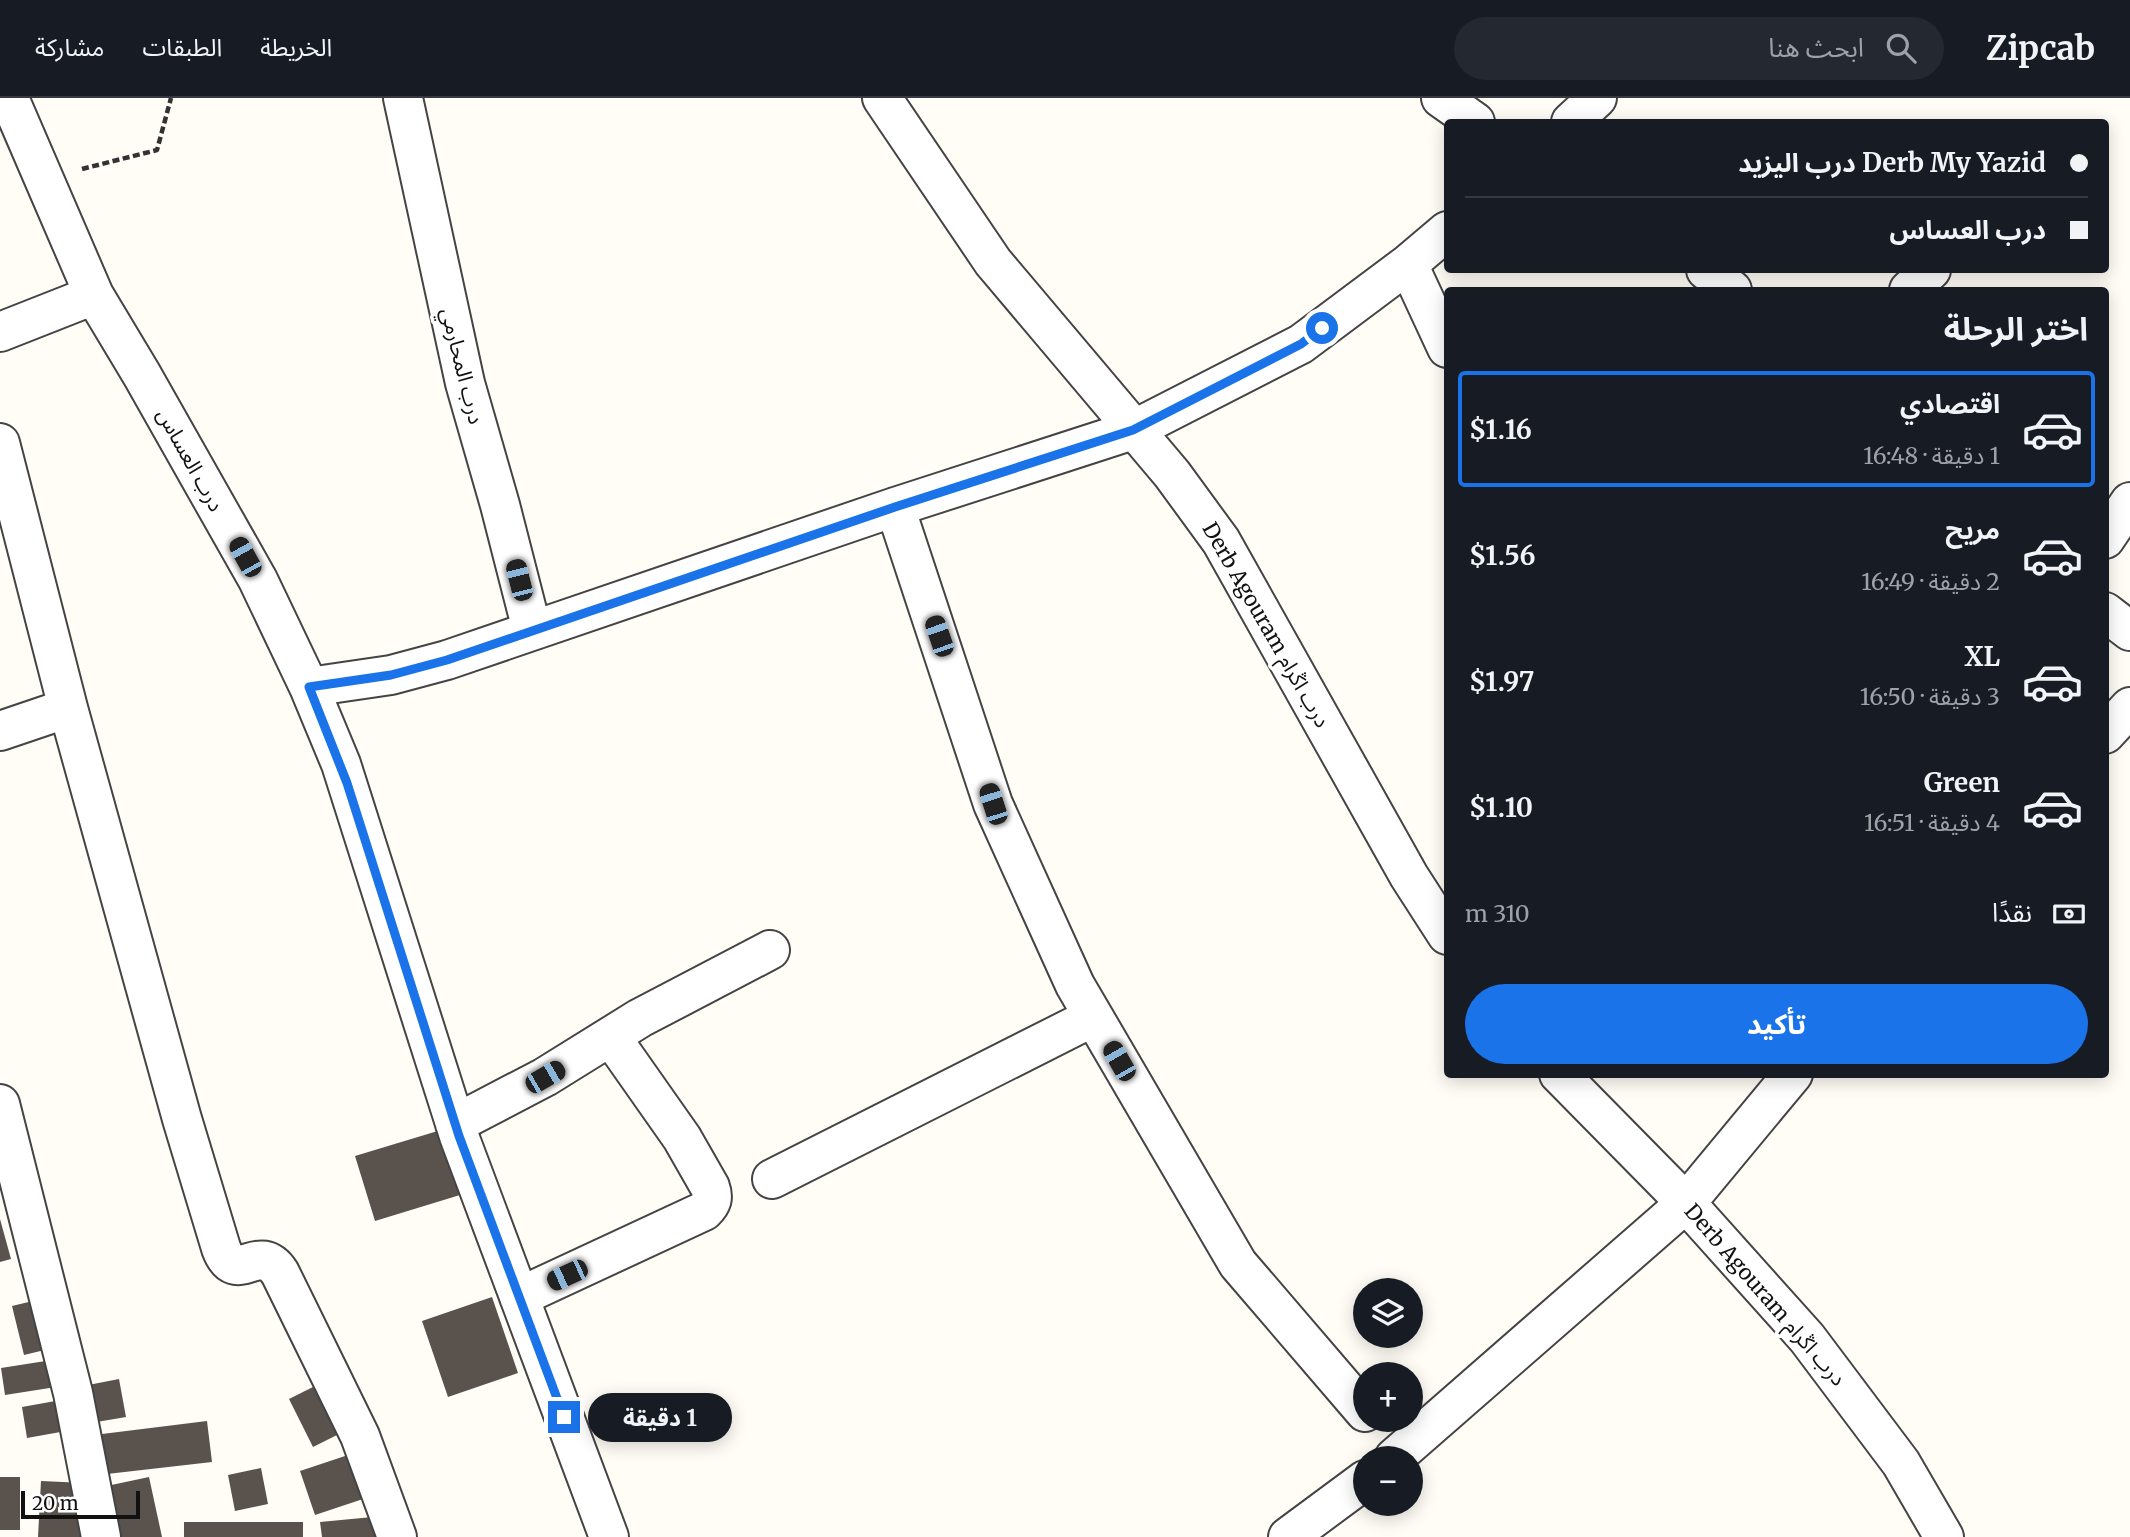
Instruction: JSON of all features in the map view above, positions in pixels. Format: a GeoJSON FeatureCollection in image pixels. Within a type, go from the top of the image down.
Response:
{"type":"FeatureCollection","features":[{"type":"Feature","properties":{"kind":"street","name":"درب العساس"},"geometry":{"type":"LineString","coordinates":[[9,98],[94,295],[258,580],[309,687],[341,764],[455,1125],[609,1537]]}},
{"type":"Feature","properties":{"kind":"street","name":"درب المحارمي"},"geometry":{"type":"LineString","coordinates":[[404,98],[462,371],[532,631]]}},
{"type":"Feature","properties":{"kind":"street"},"geometry":{"type":"LineString","coordinates":[[1441,98],[1471,119]]}},
{"type":"Feature","properties":{"kind":"street"},"geometry":{"type":"LineString","coordinates":[[1574,119],[1598,98],[1612,119]]}},
{"type":"Feature","properties":{"kind":"street","name":"Derb Agouram درب اڭرام"},"geometry":{"type":"LineString","coordinates":[[893,102],[993,262],[1172,474],[1221,541],[1409,876],[1444,931]]}},
{"type":"Feature","properties":{"kind":"street"},"geometry":{"type":"LineString","coordinates":[[309,687],[421,668],[895,507],[1133,430],[1301,344],[1409,264],[1444,234]]}},
{"type":"Feature","properties":{"kind":"street"},"geometry":{"type":"LineString","coordinates":[[1409,264],[1444,341]]}},
{"type":"Feature","properties":{"kind":"street"},"geometry":{"type":"LineString","coordinates":[[1912,287],[1928,273]]}},
{"type":"Feature","properties":{"kind":"street"},"geometry":{"type":"LineString","coordinates":[[0,332],[94,295]]}},
{"type":"Feature","properties":{"kind":"street"},"geometry":{"type":"LineString","coordinates":[[0,443],[7,496],[182,1119],[225,1258],[238,1265],[265,1259],[273,1262],[280,1273],[360,1436],[397,1537]]}},
{"type":"Feature","properties":{"kind":"street"},"geometry":{"type":"LineString","coordinates":[[2109,533],[2130,502]]}},
{"type":"Feature","properties":{"kind":"street"},"geometry":{"type":"LineString","coordinates":[[895,507],[993,804],[1075,985],[1238,1264],[1353,1398]]}},
{"type":"Feature","properties":{"kind":"street"},"geometry":{"type":"LineString","coordinates":[[2109,614],[2130,631]]}},
{"type":"Feature","properties":{"kind":"street"},"geometry":{"type":"LineString","coordinates":[[2109,730],[2130,707]]}},
{"type":"Feature","properties":{"kind":"street"},"geometry":{"type":"LineString","coordinates":[[0,732],[68,708]]}},
{"type":"Feature","properties":{"kind":"street"},"geometry":{"type":"LineString","coordinates":[[455,1125],[545,1077],[639,1018],[770,950]]}},
{"type":"Feature","properties":{"kind":"street"},"geometry":{"type":"LineString","coordinates":[[772,1180],[1093,1017]]}},
{"type":"Feature","properties":{"kind":"street"},"geometry":{"type":"LineString","coordinates":[[519,1297],[704,1211],[712,1201],[710,1187],[682,1138],[611,1037]]}},
{"type":"Feature","properties":{"kind":"street","name":"Derb Agouram درب اڭرام"},"geometry":{"type":"LineString","coordinates":[[1563,1078],[1686,1203],[1807,1338],[1902,1463],[1944,1537]]}},
{"type":"Feature","properties":{"kind":"street"},"geometry":{"type":"LineString","coordinates":[[1408,1446],[1686,1203],[1790,1078]]}},
{"type":"Feature","properties":{"kind":"street"},"geometry":{"type":"LineString","coordinates":[[0,1104],[73,1393],[102,1537]]}},
{"type":"Feature","properties":{"kind":"street"},"geometry":{"type":"LineString","coordinates":[[1288,1537],[1353,1489]]}},
{"type":"Feature","properties":{"kind":"path"},"geometry":{"type":"LineString","coordinates":[[43,178],[157,150],[171,98]]}},
{"type":"Feature","properties":{"kind":"building"},"geometry":{"type":"Polygon","coordinates":[[[441,1130],[460,1195],[375,1221],[355,1156],[441,1130]]]}},
{"type":"Feature","properties":{"kind":"building"},"geometry":{"type":"Polygon","coordinates":[[[0,1219],[11,1259],[0,1262],[0,1219]]]}},
{"type":"Feature","properties":{"kind":"building"},"geometry":{"type":"Polygon","coordinates":[[[492,1297],[518,1373],[448,1397],[422,1321],[492,1297]]]}},
{"type":"Feature","properties":{"kind":"building"},"geometry":{"type":"Polygon","coordinates":[[[41,1299],[53,1348],[24,1355],[12,1306],[41,1299]]]}},
{"type":"Feature","properties":{"kind":"building"},"geometry":{"type":"Polygon","coordinates":[[[52,1360],[56,1387],[5,1395],[1,1368],[52,1360]]]}},
{"type":"Feature","properties":{"kind":"building"},"geometry":{"type":"Polygon","coordinates":[[[119,1379],[126,1417],[85,1424],[78,1387],[119,1379]]]}},
{"type":"Feature","properties":{"kind":"building"},"geometry":{"type":"Polygon","coordinates":[[[321,1383],[345,1431],[313,1447],[289,1399],[321,1383]]]}},
{"type":"Feature","properties":{"kind":"building"},"geometry":{"type":"Polygon","coordinates":[[[61,1400],[66,1431],[27,1438],[22,1407],[61,1400]]]}},
{"type":"Feature","properties":{"kind":"building"},"geometry":{"type":"Polygon","coordinates":[[[207,1421],[212,1462],[107,1474],[102,1434],[207,1421]]]}},
{"type":"Feature","properties":{"kind":"building"},"geometry":{"type":"Polygon","coordinates":[[[354,1453],[369,1497],[315,1515],[300,1471],[354,1453]]]}},
{"type":"Feature","properties":{"kind":"building"},"geometry":{"type":"Polygon","coordinates":[[[261,1468],[268,1504],[235,1511],[228,1475],[261,1468]]]}},
{"type":"Feature","properties":{"kind":"building"},"geometry":{"type":"Polygon","coordinates":[[[0,1477],[20,1477],[20,1530],[0,1530],[0,1477]]]}},
{"type":"Feature","properties":{"kind":"building"},"geometry":{"type":"Polygon","coordinates":[[[149,1477],[162,1537],[113,1537],[102,1487],[149,1477]]]}},
{"type":"Feature","properties":{"kind":"building"},"geometry":{"type":"Polygon","coordinates":[[[41,1481],[85,1483],[83,1537],[38,1537],[41,1481]]]}},
{"type":"Feature","properties":{"kind":"building"},"geometry":{"type":"Polygon","coordinates":[[[383,1516],[385,1537],[322,1537],[320,1522],[383,1516]]]}},
{"type":"Feature","properties":{"kind":"building"},"geometry":{"type":"Polygon","coordinates":[[[184,1522],[303,1522],[303,1537],[184,1537],[184,1522]]]}},
{"type":"Feature","properties":{"kind":"route"},"geometry":{"type":"LineString","coordinates":[[564,1417],[459,1136],[341,764],[309,687],[391,675],[447,660],[895,507],[1133,430],[1301,344],[1322,328]]}}]}
